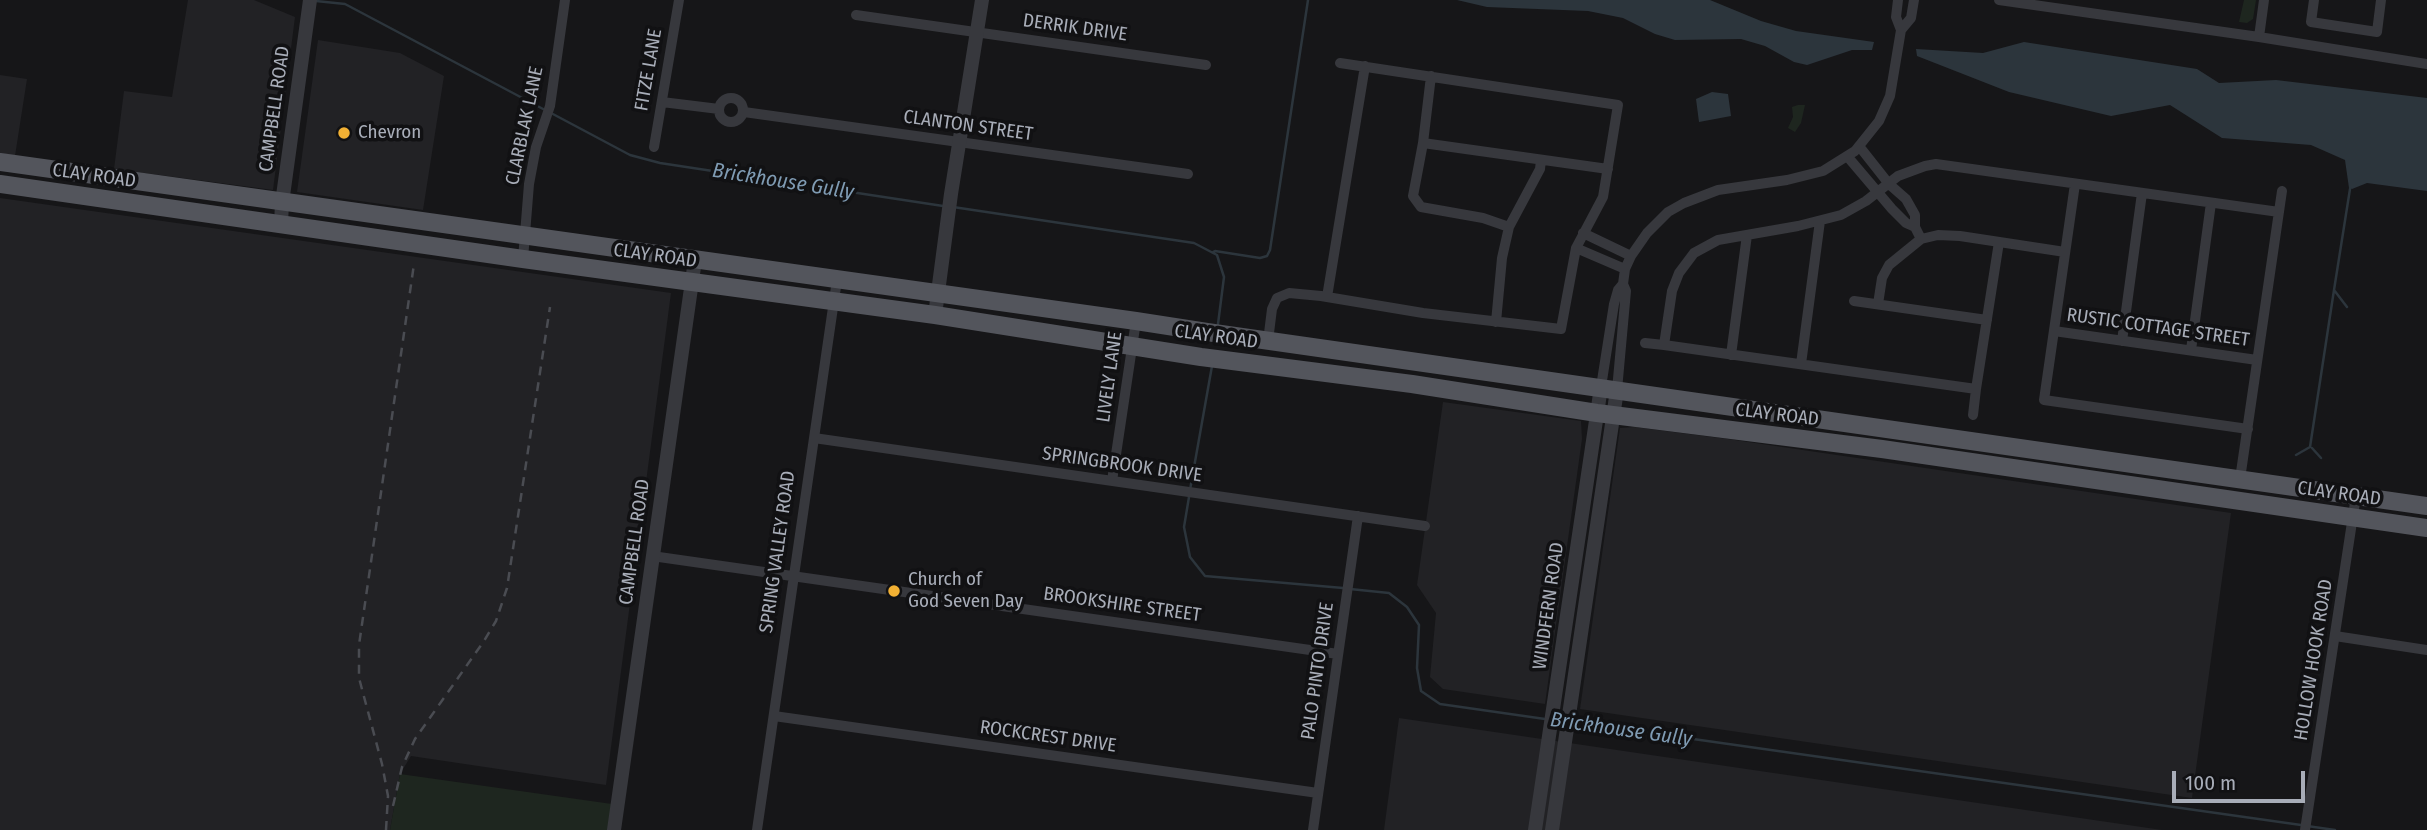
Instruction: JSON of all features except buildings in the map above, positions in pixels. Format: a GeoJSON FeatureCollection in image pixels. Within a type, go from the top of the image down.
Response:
{"type":"FeatureCollection","features":[{"type":"Feature","properties":{"kind":"main road","name":"CLAY ROAD"},"geometry":{"type":"LineString","coordinates":[[0,162],[2427,506]]}},
{"type":"Feature","properties":{"kind":"main road"},"geometry":{"type":"LineString","coordinates":[[49,191],[52,170]]}},
{"type":"Feature","properties":{"kind":"main road"},"geometry":{"type":"LineString","coordinates":[[144,204],[147,183]]}},
{"type":"Feature","properties":{"kind":"main road","name":"CLAY ROAD"},"geometry":{"type":"LineString","coordinates":[[0,184],[935,315],[1132,347],[1412,383],[1606,414],[1882,449],[2427,528]]}},
{"type":"Feature","properties":{"kind":"main road"},"geometry":{"type":"LineString","coordinates":[[576,266],[584,245]]}},
{"type":"Feature","properties":{"kind":"main road"},"geometry":{"type":"LineString","coordinates":[[1412,383],[1417,363]]}},
{"type":"Feature","properties":{"kind":"main road"},"geometry":{"type":"LineString","coordinates":[[1882,449],[1886,428]]}},
{"type":"Feature","properties":{"kind":"main road"},"geometry":{"type":"LineString","coordinates":[[2040,472],[2043,451]]}},
{"type":"Feature","properties":{"kind":"main road"},"geometry":{"type":"LineString","coordinates":[[2190,494],[2193,472]]}},
{"type":"Feature","properties":{"kind":"street","name":"CLARBLAK LANE"},"geometry":{"type":"LineString","coordinates":[[523,259],[529,184],[550,106],[565,0]]}},
{"type":"Feature","properties":{"kind":"street","name":"FITZE LANE"},"geometry":{"type":"LineString","coordinates":[[654,147],[679,0]]}},
{"type":"Feature","properties":{"kind":"street"},"geometry":{"type":"LineString","coordinates":[[935,315],[948,213],[982,0]]}},
{"type":"Feature","properties":{"kind":"street"},"geometry":{"type":"LineString","coordinates":[[1898,0],[1895,17],[1901,30]]}},
{"type":"Feature","properties":{"kind":"street"},"geometry":{"type":"LineString","coordinates":[[1609,388],[1626,291],[1623,284],[1625,270],[1647,233],[1668,212],[1684,203],[1718,190],[1787,180],[1823,171],[1859,146],[1879,121],[1890,96],[1901,30],[1911,18],[1914,0]]}},
{"type":"Feature","properties":{"kind":"street"},"geometry":{"type":"LineString","coordinates":[[1999,0],[2427,64]]}},
{"type":"Feature","properties":{"kind":"street"},"geometry":{"type":"LineString","coordinates":[[2259,37],[2264,0]]}},
{"type":"Feature","properties":{"kind":"street"},"geometry":{"type":"LineString","coordinates":[[2314,0],[2311,22],[2377,32],[2381,0]]}},
{"type":"Feature","properties":{"kind":"street","name":"CAMPBELL ROAD"},"geometry":{"type":"LineString","coordinates":[[281,224],[310,4]]}},
{"type":"Feature","properties":{"kind":"street","name":"DERRIK DRIVE"},"geometry":{"type":"LineString","coordinates":[[856,15],[1206,65]]}},
{"type":"Feature","properties":{"kind":"street"},"geometry":{"type":"LineString","coordinates":[[1268,341],[1272,309],[1277,298],[1289,293],[1423,313],[1561,329],[1576,248],[1603,197],[1618,104],[1340,63]]}},
{"type":"Feature","properties":{"kind":"street"},"geometry":{"type":"LineString","coordinates":[[1327,297],[1364,66]]}},
{"type":"Feature","properties":{"kind":"street"},"geometry":{"type":"LineString","coordinates":[[1431,76],[1413,196],[1421,207],[1483,218],[1509,226]]}},
{"type":"Feature","properties":{"kind":"street","name":"CLANTON STREET"},"geometry":{"type":"LineString","coordinates":[[733,97],[741,102],[744,112],[739,120],[730,122],[722,118],[719,109],[723,100],[733,97]]}},
{"type":"Feature","properties":{"kind":"street","name":"CLANTON STREET"},"geometry":{"type":"LineString","coordinates":[[662,102],[719,109]]}},
{"type":"Feature","properties":{"kind":"street","name":"CLANTON STREET"},"geometry":{"type":"LineString","coordinates":[[744,112],[1188,174]]}},
{"type":"Feature","properties":{"kind":"street"},"geometry":{"type":"LineString","coordinates":[[1423,143],[1608,169]]}},
{"type":"Feature","properties":{"kind":"street"},"geometry":{"type":"LineString","coordinates":[[1859,146],[1889,184],[1906,199],[1915,215],[1914,227]]}},
{"type":"Feature","properties":{"kind":"street"},"geometry":{"type":"LineString","coordinates":[[1847,156],[1906,223],[1914,227],[1921,239]]}},
{"type":"Feature","properties":{"kind":"street"},"geometry":{"type":"LineString","coordinates":[[1496,322],[1502,258],[1509,226],[1540,169],[1541,160]]}},
{"type":"Feature","properties":{"kind":"street"},"geometry":{"type":"LineString","coordinates":[[1664,345],[1672,291],[1679,272],[1694,253],[1718,240],[1841,215],[1898,176],[1925,166],[1936,164],[2279,212]]}},
{"type":"Feature","properties":{"kind":"street"},"geometry":{"type":"LineString","coordinates":[[1863,175],[1875,165]]}},
{"type":"Feature","properties":{"kind":"street"},"geometry":{"type":"LineString","coordinates":[[2074,184],[2044,400],[2248,429]]}},
{"type":"Feature","properties":{"kind":"street"},"geometry":{"type":"LineString","coordinates":[[2240,480],[2282,191]]}},
{"type":"Feature","properties":{"kind":"street"},"geometry":{"type":"LineString","coordinates":[[2122,341],[2142,193]]}},
{"type":"Feature","properties":{"kind":"street"},"geometry":{"type":"LineString","coordinates":[[2191,350],[2211,203]]}},
{"type":"Feature","properties":{"kind":"street"},"geometry":{"type":"LineString","coordinates":[[1801,364],[1820,221]]}},
{"type":"Feature","properties":{"kind":"street"},"geometry":{"type":"LineString","coordinates":[[1583,233],[1631,256]]}},
{"type":"Feature","properties":{"kind":"street"},"geometry":{"type":"LineString","coordinates":[[1731,355],[1746,235]]}},
{"type":"Feature","properties":{"kind":"street"},"geometry":{"type":"LineString","coordinates":[[1878,304],[1882,278],[1889,265],[1921,239],[1938,235],[2065,252]]}},
{"type":"Feature","properties":{"kind":"street"},"geometry":{"type":"LineString","coordinates":[[1973,415],[1998,242]]}},
{"type":"Feature","properties":{"kind":"street"},"geometry":{"type":"LineString","coordinates":[[1576,248],[1625,270]]}},
{"type":"Feature","properties":{"kind":"street","name":"CAMPBELL ROAD"},"geometry":{"type":"LineString","coordinates":[[614,830],[695,260]]}},
{"type":"Feature","properties":{"kind":"street","name":"SPRING VALLEY ROAD"},"geometry":{"type":"LineString","coordinates":[[757,830],[837,280]]}},
{"type":"Feature","properties":{"kind":"street"},"geometry":{"type":"LineString","coordinates":[[1609,388],[1614,304],[1623,284]]}},
{"type":"Feature","properties":{"kind":"street"},"geometry":{"type":"LineString","coordinates":[[1854,301],[1987,320]]}},
{"type":"Feature","properties":{"kind":"street","name":"LIVELY LANE"},"geometry":{"type":"LineString","coordinates":[[1112,481],[1136,321]]}},
{"type":"Feature","properties":{"kind":"street","name":"RUSTIC COTTAGE STREET"},"geometry":{"type":"LineString","coordinates":[[2054,331],[2258,360]]}},
{"type":"Feature","properties":{"kind":"street"},"geometry":{"type":"LineString","coordinates":[[1645,343],[1976,390]]}},
{"type":"Feature","properties":{"kind":"street","name":"WINDFERN ROAD"},"geometry":{"type":"LineString","coordinates":[[1552,830],[1589,581],[1609,388]]}},
{"type":"Feature","properties":{"kind":"street","name":"WINDFERN ROAD"},"geometry":{"type":"LineString","coordinates":[[1535,830],[1572,579],[1606,414]]}},
{"type":"Feature","properties":{"kind":"street","name":"SPRINGBROOK DRIVE"},"geometry":{"type":"LineString","coordinates":[[814,438],[1425,526]]}},
{"type":"Feature","properties":{"kind":"street","name":"HOLLOW HOOK ROAD"},"geometry":{"type":"LineString","coordinates":[[2306,826],[2356,496]]}},
{"type":"Feature","properties":{"kind":"street","name":"PALO PINTO DRIVE"},"geometry":{"type":"LineString","coordinates":[[1313,830],[1358,516]]}},
{"type":"Feature","properties":{"kind":"street","name":"BROOKSHIRE STREET"},"geometry":{"type":"LineString","coordinates":[[652,556],[1338,654]]}},
{"type":"Feature","properties":{"kind":"street"},"geometry":{"type":"LineString","coordinates":[[1572,579],[1589,581]]}},
{"type":"Feature","properties":{"kind":"street"},"geometry":{"type":"LineString","coordinates":[[2335,636],[2427,650]]}},
{"type":"Feature","properties":{"kind":"street"},"geometry":{"type":"LineString","coordinates":[[1554,700],[1571,704]]}},
{"type":"Feature","properties":{"kind":"street","name":"ROCKCREST DRIVE"},"geometry":{"type":"LineString","coordinates":[[774,716],[1318,793]]}},
{"type":"Feature","properties":{"kind":"shaded area"},"geometry":{"type":"Polygon","coordinates":[[[188,0],[254,0],[295,17],[273,190],[114,169],[124,91],[172,97],[188,0]]]}},
{"type":"Feature","properties":{"kind":"shaded area"},"geometry":{"type":"Polygon","coordinates":[[[1457,0],[1710,0],[1761,21],[1796,31],[1874,42],[1872,50],[1852,50],[1807,65],[1794,62],[1765,46],[1741,39],[1675,40],[1655,34],[1623,18],[1588,11],[1487,7],[1457,0]]]}},
{"type":"Feature","properties":{"kind":"shaded area"},"geometry":{"type":"Polygon","coordinates":[[[2244,0],[2256,0],[2253,19],[2247,23],[2239,22],[2244,0]]]}},
{"type":"Feature","properties":{"kind":"shaded area"},"geometry":{"type":"Polygon","coordinates":[[[318,40],[400,53],[444,76],[423,210],[297,192],[318,40]]]}},
{"type":"Feature","properties":{"kind":"shaded area"},"geometry":{"type":"Polygon","coordinates":[[[2024,42],[2197,69],[2219,83],[2276,80],[2427,98],[2427,191],[2367,183],[2352,189],[2349,188],[2345,160],[2311,145],[2222,138],[2170,105],[2111,116],[2009,92],[1917,56],[1916,49],[1983,53],[2024,42]]]}},
{"type":"Feature","properties":{"kind":"shaded area"},"geometry":{"type":"Polygon","coordinates":[[[0,75],[27,79],[15,156],[0,153],[0,75]]]}},
{"type":"Feature","properties":{"kind":"shaded area"},"geometry":{"type":"Polygon","coordinates":[[[1712,92],[1728,94],[1731,116],[1699,122],[1696,99],[1712,92]]]}},
{"type":"Feature","properties":{"kind":"shaded area"},"geometry":{"type":"Polygon","coordinates":[[[1805,105],[1801,123],[1795,132],[1788,128],[1793,117],[1792,107],[1805,105]]]}},
{"type":"Feature","properties":{"kind":"shaded area"},"geometry":{"type":"Polygon","coordinates":[[[0,198],[671,293],[606,785],[411,756],[400,774],[390,830],[0,830],[0,198]]]}},
{"type":"Feature","properties":{"kind":"shaded area"},"geometry":{"type":"Polygon","coordinates":[[[1443,402],[1581,421],[1582,439],[1545,704],[1443,689],[1430,677],[1436,613],[1417,585],[1443,402]]]}},
{"type":"Feature","properties":{"kind":"shaded area"},"geometry":{"type":"Polygon","coordinates":[[[1634,427],[2231,513],[2192,798],[1580,709],[1620,428],[1634,427]]]}},
{"type":"Feature","properties":{"kind":"shaded area"},"geometry":{"type":"Polygon","coordinates":[[[1399,718],[2162,830],[1384,830],[1399,718]]]}},
{"type":"Feature","properties":{"kind":"shaded area"},"geometry":{"type":"Polygon","coordinates":[[[400,774],[612,804],[608,830],[390,830],[400,774]]]}},
{"type":"Feature","properties":{"kind":"waterway"},"geometry":{"type":"LineString","coordinates":[[1213,252],[1260,258],[1267,256],[1270,250],[1308,0]]}},
{"type":"Feature","properties":{"kind":"waterway","name":"Brickhouse Gully"},"geometry":{"type":"LineString","coordinates":[[316,1],[345,4],[545,110]]}},
{"type":"Feature","properties":{"kind":"waterway","name":"Brickhouse Gully"},"geometry":{"type":"LineString","coordinates":[[551,113],[630,155],[660,163],[943,206]]}},
{"type":"Feature","properties":{"kind":"waterway"},"geometry":{"type":"LineString","coordinates":[[2347,307],[2334,290],[2350,189]]}},
{"type":"Feature","properties":{"kind":"waterway","name":"Brickhouse Gully"},"geometry":{"type":"LineString","coordinates":[[953,207],[1194,243],[1217,255],[1224,277],[1218,324]]}},
{"type":"Feature","properties":{"kind":"waterway"},"geometry":{"type":"LineString","coordinates":[[2296,455],[2310,447],[2334,290]]}},
{"type":"Feature","properties":{"kind":"waterway","name":"Brickhouse Gully"},"geometry":{"type":"LineString","coordinates":[[1190,490],[1212,366]]}},
{"type":"Feature","properties":{"kind":"waterway"},"geometry":{"type":"LineString","coordinates":[[2312,448],[2321,458]]}},
{"type":"Feature","properties":{"kind":"waterway","name":"Brickhouse Gully"},"geometry":{"type":"LineString","coordinates":[[1189,497],[1184,527],[1190,557],[1205,576],[1343,588]]}},
{"type":"Feature","properties":{"kind":"waterway","name":"Brickhouse Gully"},"geometry":{"type":"LineString","coordinates":[[1350,589],[1389,593],[1407,607],[1419,625],[1417,668],[1421,691],[1440,704],[1545,719]]}},
{"type":"Feature","properties":{"kind":"waterway","name":"Brickhouse Gully"},"geometry":{"type":"LineString","coordinates":[[1573,722],[2301,825]]}},
{"type":"Feature","properties":{"kind":"waterway","name":"Brickhouse Gully"},"geometry":{"type":"LineString","coordinates":[[2307,826],[2335,830]]}},
{"type":"Feature","properties":{"kind":"railway"},"geometry":{"type":"LineString","coordinates":[[386,830],[388,796],[359,678],[359,645],[414,264]]}},
{"type":"Feature","properties":{"kind":"railway"},"geometry":{"type":"LineString","coordinates":[[393,806],[402,767],[415,739],[484,641],[496,621],[507,588],[550,307]]}},
{"type":"Feature","properties":{"kind":"place","name":"Chevron"},"geometry":{"type":"Point","coordinates":[344,133]}},
{"type":"Feature","properties":{"kind":"place","name":"Church of God Seven Day"},"geometry":{"type":"Point","coordinates":[894,591]}}]}
